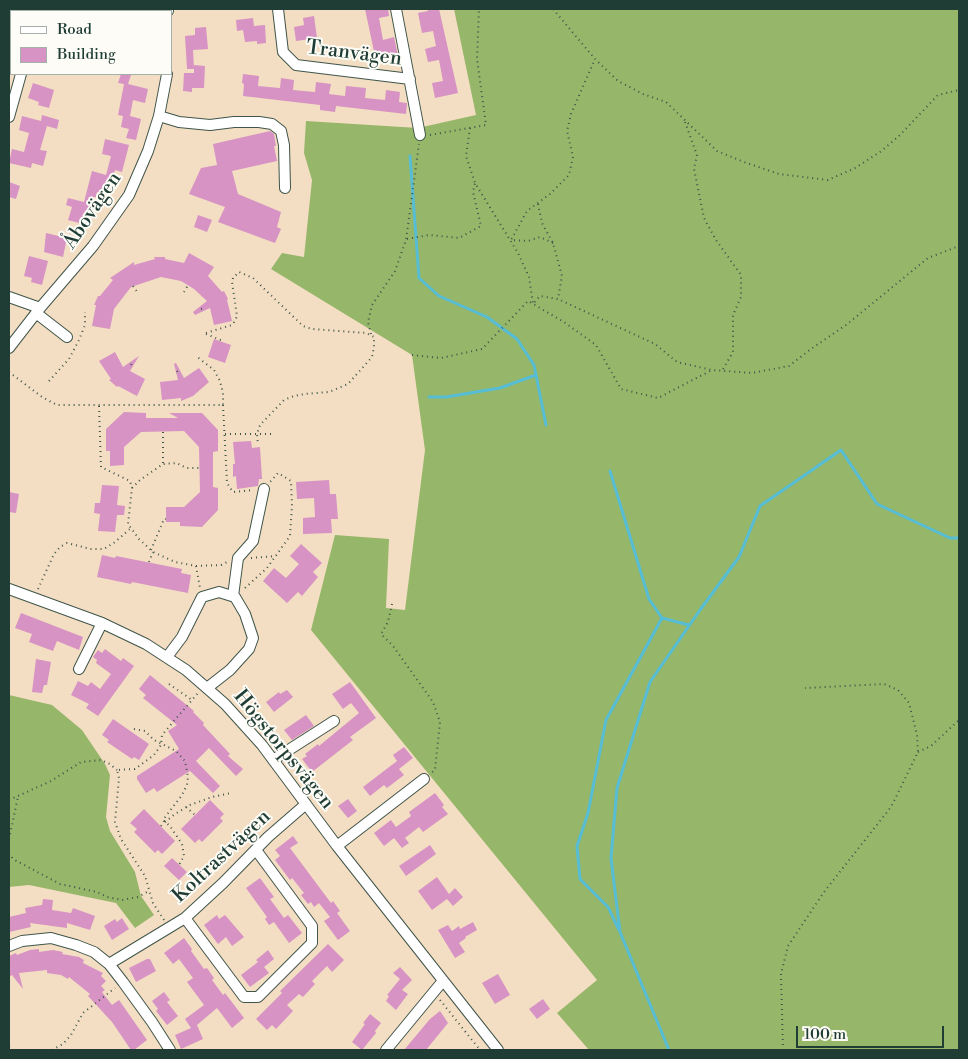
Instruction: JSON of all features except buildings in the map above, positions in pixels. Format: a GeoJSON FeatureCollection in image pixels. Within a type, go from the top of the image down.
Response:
{"type":"FeatureCollection","features":[{"type":"Feature","properties":{"kind":"street","name":"Tranvägen"},"geometry":{"type":"LineString","coordinates":[[278,9],[283,52],[296,65],[410,79]]}},
{"type":"Feature","properties":{"kind":"street","name":"Tranvägen"},"geometry":{"type":"LineString","coordinates":[[396,9],[420,135]]}},
{"type":"Feature","properties":{"kind":"street"},"geometry":{"type":"LineString","coordinates":[[9,117],[22,75]]}},
{"type":"Feature","properties":{"kind":"street","name":"Åbovägen"},"geometry":{"type":"LineString","coordinates":[[9,348],[93,246],[129,195],[148,151],[159,116],[167,75]]}},
{"type":"Feature","properties":{"kind":"street"},"geometry":{"type":"LineString","coordinates":[[159,116],[179,122],[210,125],[234,122],[272,124],[281,131],[284,145],[285,188]]}},
{"type":"Feature","properties":{"kind":"street"},"geometry":{"type":"LineString","coordinates":[[9,296],[38,311],[67,337]]}},
{"type":"Feature","properties":{"kind":"street"},"geometry":{"type":"LineString","coordinates":[[206,687],[230,670],[249,649],[253,638],[245,614],[234,596],[238,558],[253,541],[264,489]]}},
{"type":"Feature","properties":{"kind":"street","name":"Högstorpsvägen"},"geometry":{"type":"LineString","coordinates":[[9,589],[102,623],[146,644],[186,670],[206,687],[244,723],[442,982],[498,1050]]}},
{"type":"Feature","properties":{"kind":"street"},"geometry":{"type":"LineString","coordinates":[[167,657],[182,637],[202,597],[219,592],[234,596]]}},
{"type":"Feature","properties":{"kind":"street"},"geometry":{"type":"LineString","coordinates":[[78,668],[102,623]]}},
{"type":"Feature","properties":{"kind":"street"},"geometry":{"type":"LineString","coordinates":[[273,760],[334,721]]}},
{"type":"Feature","properties":{"kind":"street"},"geometry":{"type":"LineString","coordinates":[[338,846],[424,780]]}},
{"type":"Feature","properties":{"kind":"street","name":"Koltrastvägen"},"geometry":{"type":"LineString","coordinates":[[108,964],[168,926],[185,918],[268,837],[306,804]]}},
{"type":"Feature","properties":{"kind":"street"},"geometry":{"type":"LineString","coordinates":[[185,918],[244,997],[258,997],[312,943],[312,926],[256,850]]}},
{"type":"Feature","properties":{"kind":"street"},"geometry":{"type":"LineString","coordinates":[[9,946],[22,941],[52,938],[76,944],[94,952],[108,964],[123,982],[170,1050]]}},
{"type":"Feature","properties":{"kind":"street"},"geometry":{"type":"LineString","coordinates":[[386,1050],[442,982]]}},
{"type":"Feature","properties":{"kind":"path"},"geometry":{"type":"LineString","coordinates":[[258,444],[257,434],[260,425],[284,400],[294,396],[329,392],[348,384],[372,357],[374,337],[368,322],[372,305],[395,271],[406,240],[420,135],[436,134],[486,124],[477,59],[479,9]]}},
{"type":"Feature","properties":{"kind":"path"},"geometry":{"type":"LineString","coordinates":[[553,9],[595,59],[618,80],[643,94],[666,102],[685,122],[718,151],[779,174],[828,180],[855,168],[880,152],[899,136],[938,95],[959,90]]}},
{"type":"Feature","properties":{"kind":"path"},"geometry":{"type":"LineString","coordinates":[[511,240],[527,211],[550,194],[569,175],[572,157],[567,131],[571,114],[595,59]]}},
{"type":"Feature","properties":{"kind":"path"},"geometry":{"type":"LineString","coordinates":[[685,122],[697,155],[694,169],[704,218],[716,240],[741,276],[741,297],[733,315],[733,352],[722,371]]}},
{"type":"Feature","properties":{"kind":"path"},"geometry":{"type":"LineString","coordinates":[[470,128],[466,156],[475,183],[511,240],[529,277],[533,304]]}},
{"type":"Feature","properties":{"kind":"path"},"geometry":{"type":"LineString","coordinates":[[406,240],[429,235],[459,238],[482,226],[473,192],[475,183]]}},
{"type":"Feature","properties":{"kind":"path"},"geometry":{"type":"LineString","coordinates":[[538,203],[542,222],[553,243],[562,276],[558,299]]}},
{"type":"Feature","properties":{"kind":"path"},"geometry":{"type":"LineString","coordinates":[[511,240],[528,241],[540,237],[553,243]]}},
{"type":"Feature","properties":{"kind":"path"},"geometry":{"type":"LineString","coordinates":[[533,304],[540,296],[558,299],[655,344],[677,362],[712,370],[752,373],[789,366],[846,325],[928,258],[959,246]]}},
{"type":"Feature","properties":{"kind":"path"},"geometry":{"type":"LineString","coordinates":[[223,342],[206,334],[232,325],[235,321],[237,316],[232,278],[240,272],[253,278],[303,326],[372,334]]}},
{"type":"Feature","properties":{"kind":"path"},"geometry":{"type":"LineString","coordinates":[[133,286],[138,293]]}},
{"type":"Feature","properties":{"kind":"path"},"geometry":{"type":"LineString","coordinates":[[184,292],[188,286]]}},
{"type":"Feature","properties":{"kind":"path"},"geometry":{"type":"LineString","coordinates":[[412,355],[441,358],[482,349],[528,301],[564,322],[596,346],[621,389],[658,398],[712,370]]}},
{"type":"Feature","properties":{"kind":"path"},"geometry":{"type":"LineString","coordinates":[[49,381],[69,358],[80,340],[85,325],[85,312]]}},
{"type":"Feature","properties":{"kind":"path"},"geometry":{"type":"LineString","coordinates":[[196,356],[214,370],[222,387],[226,483],[233,492],[264,489],[278,473],[291,481],[290,536],[267,568],[234,596]]}},
{"type":"Feature","properties":{"kind":"path"},"geometry":{"type":"LineString","coordinates":[[131,365],[134,362]]}},
{"type":"Feature","properties":{"kind":"path"},"geometry":{"type":"LineString","coordinates":[[9,372],[42,397],[57,405],[224,405]]}},
{"type":"Feature","properties":{"kind":"path"},"geometry":{"type":"LineString","coordinates":[[99,406],[101,466],[130,481],[132,488],[128,524],[139,539],[152,551],[175,562],[196,566],[221,564],[238,558],[276,556]]}},
{"type":"Feature","properties":{"kind":"path"},"geometry":{"type":"LineString","coordinates":[[163,432],[163,464]]}},
{"type":"Feature","properties":{"kind":"path"},"geometry":{"type":"LineString","coordinates":[[224,434],[271,434]]}},
{"type":"Feature","properties":{"kind":"path"},"geometry":{"type":"LineString","coordinates":[[132,488],[163,464],[176,463],[186,468],[200,468]]}},
{"type":"Feature","properties":{"kind":"path"},"geometry":{"type":"LineString","coordinates":[[149,562],[166,519]]}},
{"type":"Feature","properties":{"kind":"path"},"geometry":{"type":"LineString","coordinates":[[37,592],[54,554],[60,547],[66,544],[104,548],[115,542],[131,528]]}},
{"type":"Feature","properties":{"kind":"path"},"geometry":{"type":"LineString","coordinates":[[196,566],[202,597]]}},
{"type":"Feature","properties":{"kind":"path"},"geometry":{"type":"LineString","coordinates":[[392,604],[388,622],[381,634],[393,646],[433,702],[440,722],[435,770],[424,780]]}},
{"type":"Feature","properties":{"kind":"path"},"geometry":{"type":"LineString","coordinates":[[169,684],[192,700]]}},
{"type":"Feature","properties":{"kind":"path"},"geometry":{"type":"LineString","coordinates":[[783,1050],[781,974],[788,946],[824,892],[891,807],[918,752],[917,736],[909,703],[898,690],[884,684],[805,688]]}},
{"type":"Feature","properties":{"kind":"path"},"geometry":{"type":"LineString","coordinates":[[117,770],[135,769],[154,755],[161,742],[162,735],[192,700],[206,687]]}},
{"type":"Feature","properties":{"kind":"path"},"geometry":{"type":"LineString","coordinates":[[918,752],[931,746],[959,720]]}},
{"type":"Feature","properties":{"kind":"path"},"geometry":{"type":"LineString","coordinates":[[134,730],[145,731],[154,740],[170,747],[185,761],[188,777],[187,785],[163,820],[179,839],[184,850],[184,856],[179,864]]}},
{"type":"Feature","properties":{"kind":"path"},"geometry":{"type":"LineString","coordinates":[[9,800],[51,781],[81,762],[101,760],[110,764],[117,770],[119,778],[115,822],[121,839],[145,876],[153,904],[168,926]]}},
{"type":"Feature","properties":{"kind":"path"},"geometry":{"type":"LineString","coordinates":[[160,826],[186,807],[212,797],[231,793]]}},
{"type":"Feature","properties":{"kind":"path"},"geometry":{"type":"LineString","coordinates":[[9,839],[18,796]]}},
{"type":"Feature","properties":{"kind":"path"},"geometry":{"type":"LineString","coordinates":[[186,807],[195,815]]}},
{"type":"Feature","properties":{"kind":"path"},"geometry":{"type":"LineString","coordinates":[[9,853],[13,859],[60,884],[97,892],[107,897],[122,900],[130,899],[149,891]]}},
{"type":"Feature","properties":{"kind":"path"},"geometry":{"type":"LineString","coordinates":[[52,1050],[63,1044],[71,1035],[84,1013],[123,982]]}},
{"type":"Feature","properties":{"kind":"path"},"geometry":{"type":"LineString","coordinates":[[434,992],[480,1050]]}},
{"type":"Feature","properties":{"kind":"path"},"geometry":{"type":"LineString","coordinates":[[9,1047],[12,1050]]}},
{"type":"Feature","properties":{"kind":"green space"},"geometry":{"type":"Polygon","coordinates":[[[454,9],[959,9],[959,1050],[589,1050],[557,1013],[597,980],[311,630],[335,535],[389,539],[386,608],[405,610],[425,450],[412,355],[271,269],[282,253],[304,257],[312,180],[304,153],[306,121],[418,128],[476,115],[454,9]]]}},
{"type":"Feature","properties":{"kind":"green space"},"geometry":{"type":"Polygon","coordinates":[[[9,695],[52,705],[82,730],[105,764],[110,775],[106,817],[110,831],[135,872],[141,896],[154,915],[135,928],[116,903],[29,885],[9,887],[9,695]]]}},
{"type":"Feature","properties":{"kind":"waterway"},"geometry":{"type":"LineString","coordinates":[[410,156],[419,278],[439,296],[487,317],[517,339],[534,365],[546,425]]}},
{"type":"Feature","properties":{"kind":"waterway"},"geometry":{"type":"LineString","coordinates":[[429,397],[446,397],[500,388],[536,375]]}},
{"type":"Feature","properties":{"kind":"waterway"},"geometry":{"type":"LineString","coordinates":[[669,1050],[620,932],[611,858],[617,788],[650,682],[739,557],[760,506],[841,450],[877,504],[950,538],[959,538]]}},
{"type":"Feature","properties":{"kind":"waterway"},"geometry":{"type":"LineString","coordinates":[[610,471],[649,599],[662,618],[689,625]]}},
{"type":"Feature","properties":{"kind":"waterway"},"geometry":{"type":"LineString","coordinates":[[619,930],[608,907],[580,879],[577,846],[588,813],[606,720],[662,618]]}}]}
